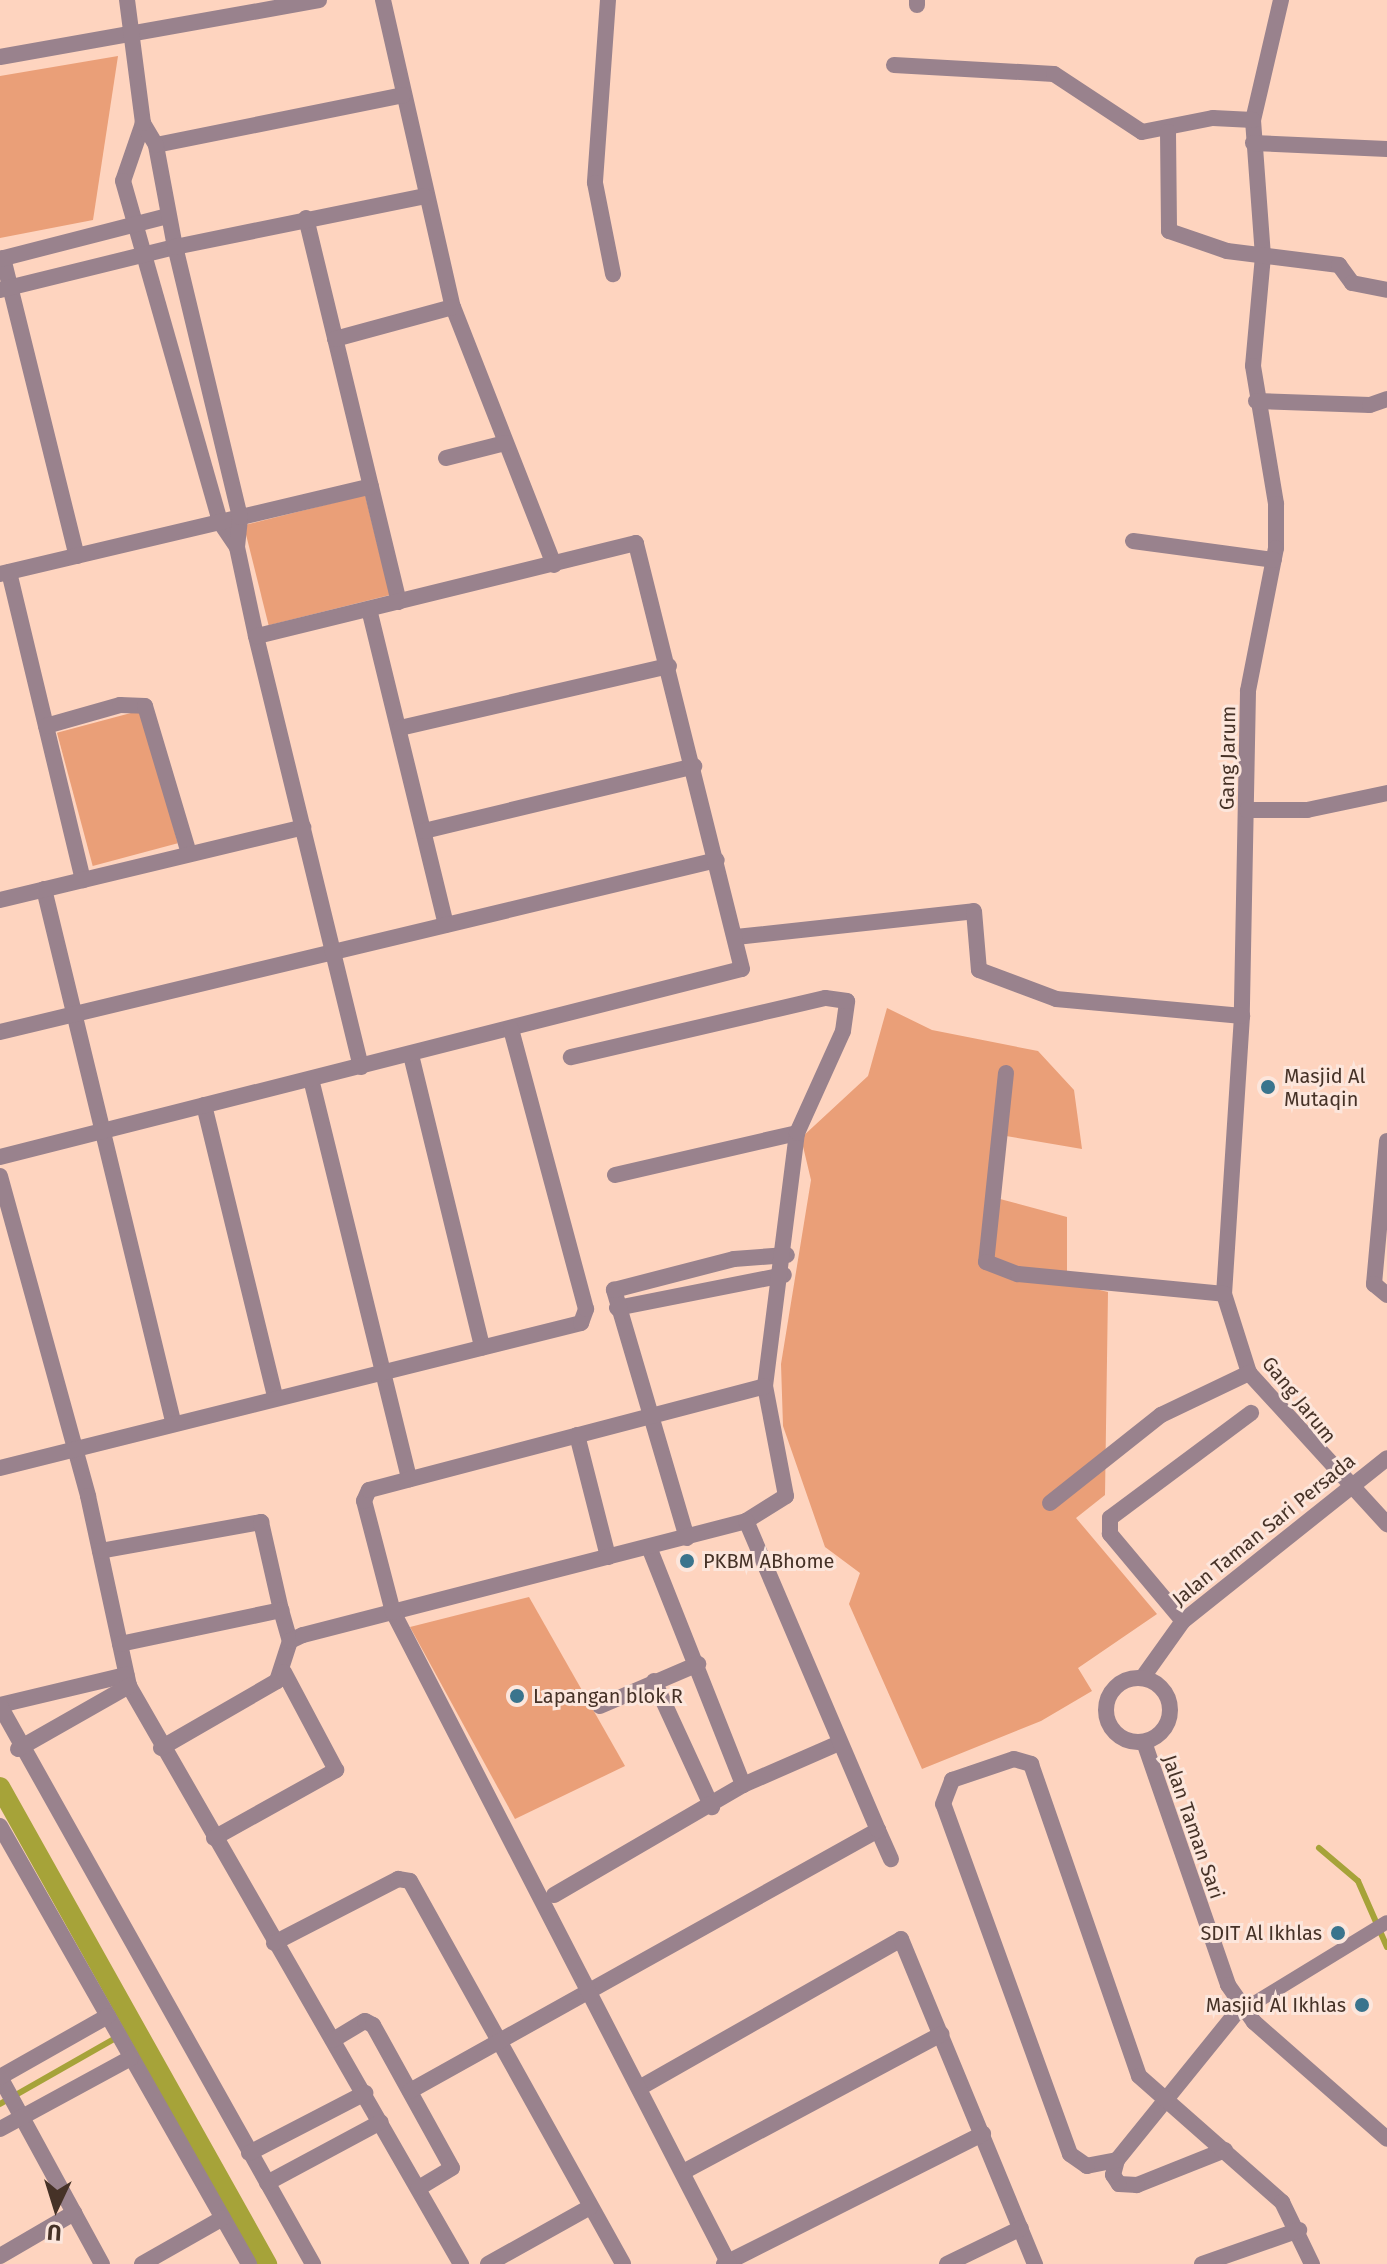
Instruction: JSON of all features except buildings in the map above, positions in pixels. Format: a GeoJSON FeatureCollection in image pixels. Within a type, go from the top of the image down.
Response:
{"type":"FeatureCollection","features":[{"type":"Feature","properties":{"kind":"street"},"geometry":{"type":"LineString","coordinates":[[127,0],[143,123],[156,145],[164,217],[175,247],[240,517],[237,547],[256,636],[361,1067]]}},
{"type":"Feature","properties":{"kind":"street"},"geometry":{"type":"LineString","coordinates":[[0,57],[132,37],[254,5],[319,0]]}},
{"type":"Feature","properties":{"kind":"street"},"geometry":{"type":"LineString","coordinates":[[383,0],[425,196],[453,307],[554,565]]}},
{"type":"Feature","properties":{"kind":"street"},"geometry":{"type":"LineString","coordinates":[[608,0],[595,183],[613,274]]}},
{"type":"Feature","properties":{"kind":"street","name":"Gang Jarum"},"geometry":{"type":"LineString","coordinates":[[1281,0],[1253,120],[1263,256],[1252,335],[1256,401],[1276,504],[1274,560],[1248,691],[1242,1016],[1224,1294],[1249,1373],[1344,1486],[1387,1524]]}},
{"type":"Feature","properties":{"kind":"street"},"geometry":{"type":"LineString","coordinates":[[894,65],[1054,74],[1142,132],[1168,132],[1213,118],[1253,120]]}},
{"type":"Feature","properties":{"kind":"street"},"geometry":{"type":"LineString","coordinates":[[156,145],[403,95]]}},
{"type":"Feature","properties":{"kind":"street"},"geometry":{"type":"LineString","coordinates":[[143,123],[123,181],[220,522],[237,547]]}},
{"type":"Feature","properties":{"kind":"street"},"geometry":{"type":"LineString","coordinates":[[1168,132],[1169,231],[1263,256],[1339,265],[1352,283],[1387,290]]}},
{"type":"Feature","properties":{"kind":"street"},"geometry":{"type":"LineString","coordinates":[[1253,143],[1387,149]]}},
{"type":"Feature","properties":{"kind":"street"},"geometry":{"type":"LineString","coordinates":[[5,289],[175,247],[425,196]]}},
{"type":"Feature","properties":{"kind":"street"},"geometry":{"type":"LineString","coordinates":[[77,556],[5,289],[2,259],[164,217]]}},
{"type":"Feature","properties":{"kind":"street"},"geometry":{"type":"LineString","coordinates":[[306,218],[399,602]]}},
{"type":"Feature","properties":{"kind":"street"},"geometry":{"type":"LineString","coordinates":[[335,339],[453,307]]}},
{"type":"Feature","properties":{"kind":"street"},"geometry":{"type":"LineString","coordinates":[[1256,401],[1370,405],[1387,399]]}},
{"type":"Feature","properties":{"kind":"street"},"geometry":{"type":"LineString","coordinates":[[446,458],[505,443]]}},
{"type":"Feature","properties":{"kind":"street"},"geometry":{"type":"LineString","coordinates":[[83,880],[46,726],[4,573],[371,486]]}},
{"type":"Feature","properties":{"kind":"street"},"geometry":{"type":"LineString","coordinates":[[1133,541],[1274,560]]}},
{"type":"Feature","properties":{"kind":"street"},"geometry":{"type":"LineString","coordinates":[[0,1157],[742,969],[639,545],[256,636]]}},
{"type":"Feature","properties":{"kind":"street"},"geometry":{"type":"LineString","coordinates":[[369,609],[446,925]]}},
{"type":"Feature","properties":{"kind":"street"},"geometry":{"type":"LineString","coordinates":[[400,728],[669,666]]}},
{"type":"Feature","properties":{"kind":"street"},"geometry":{"type":"LineString","coordinates":[[46,726],[120,705],[145,706],[189,854]]}},
{"type":"Feature","properties":{"kind":"street"},"geometry":{"type":"LineString","coordinates":[[424,831],[694,766]]}},
{"type":"Feature","properties":{"kind":"street"},"geometry":{"type":"LineString","coordinates":[[1247,810],[1307,810],[1387,793]]}},
{"type":"Feature","properties":{"kind":"street"},"geometry":{"type":"LineString","coordinates":[[0,900],[303,827]]}},
{"type":"Feature","properties":{"kind":"street"},"geometry":{"type":"LineString","coordinates":[[0,1032],[717,860]]}},
{"type":"Feature","properties":{"kind":"street"},"geometry":{"type":"LineString","coordinates":[[44,889],[173,1421]]}},
{"type":"Feature","properties":{"kind":"street"},"geometry":{"type":"LineString","coordinates":[[736,937],[974,911],[979,970],[1056,999],[1242,1016]]}},
{"type":"Feature","properties":{"kind":"street"},"geometry":{"type":"LineString","coordinates":[[290,1641],[746,1521],[789,1490],[765,1386],[787,1255],[797,1133],[847,1020],[843,998],[571,1057]]}},
{"type":"Feature","properties":{"kind":"street"},"geometry":{"type":"LineString","coordinates":[[0,1468],[73,1446],[482,1347],[586,1318],[511,1029]]}},
{"type":"Feature","properties":{"kind":"street"},"geometry":{"type":"LineString","coordinates":[[411,1055],[482,1347]]}},
{"type":"Feature","properties":{"kind":"street"},"geometry":{"type":"LineString","coordinates":[[1006,1073],[986,1262],[1018,1274],[1224,1294]]}},
{"type":"Feature","properties":{"kind":"street"},"geometry":{"type":"LineString","coordinates":[[311,1079],[409,1479]]}},
{"type":"Feature","properties":{"kind":"street"},"geometry":{"type":"LineString","coordinates":[[204,1105],[275,1396]]}},
{"type":"Feature","properties":{"kind":"street"},"geometry":{"type":"LineString","coordinates":[[615,1175],[797,1133]]}},
{"type":"Feature","properties":{"kind":"street"},"geometry":{"type":"LineString","coordinates":[[1386,1148],[1374,1284],[1387,1295]]}},
{"type":"Feature","properties":{"kind":"street"},"geometry":{"type":"LineString","coordinates":[[0,1176],[100,1551],[128,1680],[161,1748],[365,2093],[461,2264]]}},
{"type":"Feature","properties":{"kind":"street"},"geometry":{"type":"LineString","coordinates":[[687,1538],[647,1417],[617,1308],[617,1286],[734,1259],[787,1255]]}},
{"type":"Feature","properties":{"kind":"street"},"geometry":{"type":"LineString","coordinates":[[617,1308],[784,1275]]}},
{"type":"Feature","properties":{"kind":"street"},"geometry":{"type":"LineString","coordinates":[[1050,1503],[1161,1415],[1249,1373]]}},
{"type":"Feature","properties":{"kind":"street"},"geometry":{"type":"LineString","coordinates":[[765,1386],[369,1490],[364,1501],[393,1612],[592,1991],[727,2263],[983,2134]]}},
{"type":"Feature","properties":{"kind":"street"},"geometry":{"type":"LineString","coordinates":[[1183,1621],[1110,1534],[1110,1518],[1251,1413]]}},
{"type":"Feature","properties":{"kind":"street"},"geometry":{"type":"LineString","coordinates":[[577,1435],[608,1557]]}},
{"type":"Feature","properties":{"kind":"street","name":"Jalan Taman Sari Persada"},"geometry":{"type":"LineString","coordinates":[[1143,1677],[1183,1621],[1344,1486],[1387,1458]]}},
{"type":"Feature","properties":{"kind":"street"},"geometry":{"type":"LineString","coordinates":[[746,1521],[891,1859]]}},
{"type":"Feature","properties":{"kind":"street"},"geometry":{"type":"LineString","coordinates":[[100,1551],[261,1522],[290,1641],[284,1672],[336,1770],[214,1838]]}},
{"type":"Feature","properties":{"kind":"street"},"geometry":{"type":"LineString","coordinates":[[649,1547],[698,1664],[743,1785]]}},
{"type":"Feature","properties":{"kind":"street"},"geometry":{"type":"LineString","coordinates":[[120,1644],[281,1610]]}},
{"type":"Feature","properties":{"kind":"street"},"geometry":{"type":"LineString","coordinates":[[600,1706],[698,1664]]}},
{"type":"Feature","properties":{"kind":"street"},"geometry":{"type":"LineString","coordinates":[[161,1748],[284,1672]]}},
{"type":"Feature","properties":{"kind":"street"},"geometry":{"type":"LineString","coordinates":[[1143,1677],[1163,1688],[1171,1709],[1164,1731],[1144,1742],[1120,1737],[1106,1704],[1119,1683],[1143,1677]]}},
{"type":"Feature","properties":{"kind":"street"},"geometry":{"type":"LineString","coordinates":[[128,1680],[0,1706],[18,1749],[313,2264]]}},
{"type":"Feature","properties":{"kind":"street"},"geometry":{"type":"LineString","coordinates":[[18,1749],[128,1680]]}},
{"type":"Feature","properties":{"kind":"street"},"geometry":{"type":"LineString","coordinates":[[654,1681],[712,1807]]}},
{"type":"Feature","properties":{"kind":"street","name":"Jalan Taman Sari"},"geometry":{"type":"LineString","coordinates":[[1144,1742],[1216,1955],[1249,2005],[1387,2139]]}},
{"type":"Feature","properties":{"kind":"street"},"geometry":{"type":"LineString","coordinates":[[554,1895],[712,1807],[743,1785],[839,1743]]}},
{"type":"Feature","properties":{"kind":"street"},"geometry":{"type":"LineString","coordinates":[[1117,2160],[1087,2166],[1070,2154],[943,1804],[952,1780],[1014,1759],[1031,1764],[1130,2058],[1163,2101],[1272,2191],[1299,2230],[1312,2264]]}},
{"type":"Feature","properties":{"kind":"street"},"geometry":{"type":"LineString","coordinates":[[0,1826],[249,2264]]}},
{"type":"Feature","properties":{"kind":"street"},"geometry":{"type":"LineString","coordinates":[[410,2091],[878,1830]]}},
{"type":"Feature","properties":{"kind":"street"},"geometry":{"type":"LineString","coordinates":[[274,1943],[398,1879],[410,1881],[623,2264]]}},
{"type":"Feature","properties":{"kind":"street"},"geometry":{"type":"LineString","coordinates":[[1225,2150],[1131,2186],[1115,2181],[1117,2160],[1163,2101],[1249,2005],[1385,1923]]}},
{"type":"Feature","properties":{"kind":"street"},"geometry":{"type":"LineString","coordinates":[[641,2087],[901,1939],[1035,2264]]}},
{"type":"Feature","properties":{"kind":"street"},"geometry":{"type":"LineString","coordinates":[[102,2264],[1,2078],[109,2018]]}},
{"type":"Feature","properties":{"kind":"street"},"geometry":{"type":"LineString","coordinates":[[333,2040],[371,2023],[452,2168],[419,2188]]}},
{"type":"Feature","properties":{"kind":"street"},"geometry":{"type":"LineString","coordinates":[[683,2172],[941,2034]]}},
{"type":"Feature","properties":{"kind":"street"},"geometry":{"type":"LineString","coordinates":[[0,2129],[130,2056]]}},
{"type":"Feature","properties":{"kind":"street"},"geometry":{"type":"LineString","coordinates":[[249,2153],[365,2093]]}},
{"type":"Feature","properties":{"kind":"street"},"geometry":{"type":"LineString","coordinates":[[267,2183],[381,2122]]}},
{"type":"Feature","properties":{"kind":"street"},"geometry":{"type":"LineString","coordinates":[[488,2264],[590,2207]]}},
{"type":"Feature","properties":{"kind":"street"},"geometry":{"type":"LineString","coordinates":[[0,2256],[74,2213]]}},
{"type":"Feature","properties":{"kind":"street"},"geometry":{"type":"LineString","coordinates":[[142,2264],[223,2218]]}},
{"type":"Feature","properties":{"kind":"street"},"geometry":{"type":"LineString","coordinates":[[947,2264],[1021,2228]]}},
{"type":"Feature","properties":{"kind":"street"},"geometry":{"type":"LineString","coordinates":[[1202,2264],[1299,2230]]}},
{"type":"Feature","properties":{"kind":"shaded area"},"geometry":{"type":"Polygon","coordinates":[[[118,56],[93,220],[0,238],[0,76],[118,56]]]}},
{"type":"Feature","properties":{"kind":"shaded area"},"geometry":{"type":"Polygon","coordinates":[[[365,495],[390,595],[269,625],[244,525],[365,495]]]}},
{"type":"Feature","properties":{"kind":"shaded area"},"geometry":{"type":"Polygon","coordinates":[[[142,710],[178,843],[93,866],[57,733],[142,710]]]}},
{"type":"Feature","properties":{"kind":"shaded area"},"geometry":{"type":"Polygon","coordinates":[[[887,1008],[932,1030],[1038,1051],[1074,1090],[1082,1149],[1000,1135],[1000,1199],[1067,1217],[1067,1282],[1108,1292],[1105,1495],[1076,1518],[1157,1614],[1078,1668],[1092,1691],[1041,1721],[922,1769],[849,1604],[860,1573],[825,1547],[783,1426],[781,1364],[811,1180],[801,1138],[868,1076],[887,1008]]]}},
{"type":"Feature","properties":{"kind":"shaded area","name":"Lapangan blok R"},"geometry":{"type":"Polygon","coordinates":[[[529,1597],[625,1766],[515,1819],[410,1627],[529,1597]]]}},
{"type":"Feature","properties":{"kind":"waterway"},"geometry":{"type":"LineString","coordinates":[[0,1787],[267,2264]]}},
{"type":"Feature","properties":{"kind":"waterway"},"geometry":{"type":"LineString","coordinates":[[1319,1848],[1358,1881],[1387,1947]]}},
{"type":"Feature","properties":{"kind":"waterway"},"geometry":{"type":"LineString","coordinates":[[0,2104],[133,2028]]}},
{"type":"Feature","properties":{"kind":"place","name":"Masjid Al Mutaqin"},"geometry":{"type":"Point","coordinates":[1268,1087]}},
{"type":"Feature","properties":{"kind":"place","name":"PKBM ABhome"},"geometry":{"type":"Point","coordinates":[687,1561]}},
{"type":"Feature","properties":{"kind":"place","name":"Lapangan blok R"},"geometry":{"type":"Point","coordinates":[517,1696]}},
{"type":"Feature","properties":{"kind":"place","name":"SDIT Al Ikhlas"},"geometry":{"type":"Point","coordinates":[1338,1933]}},
{"type":"Feature","properties":{"kind":"place","name":"Masjid Al Ikhlas"},"geometry":{"type":"Point","coordinates":[1362,2005]}}]}
